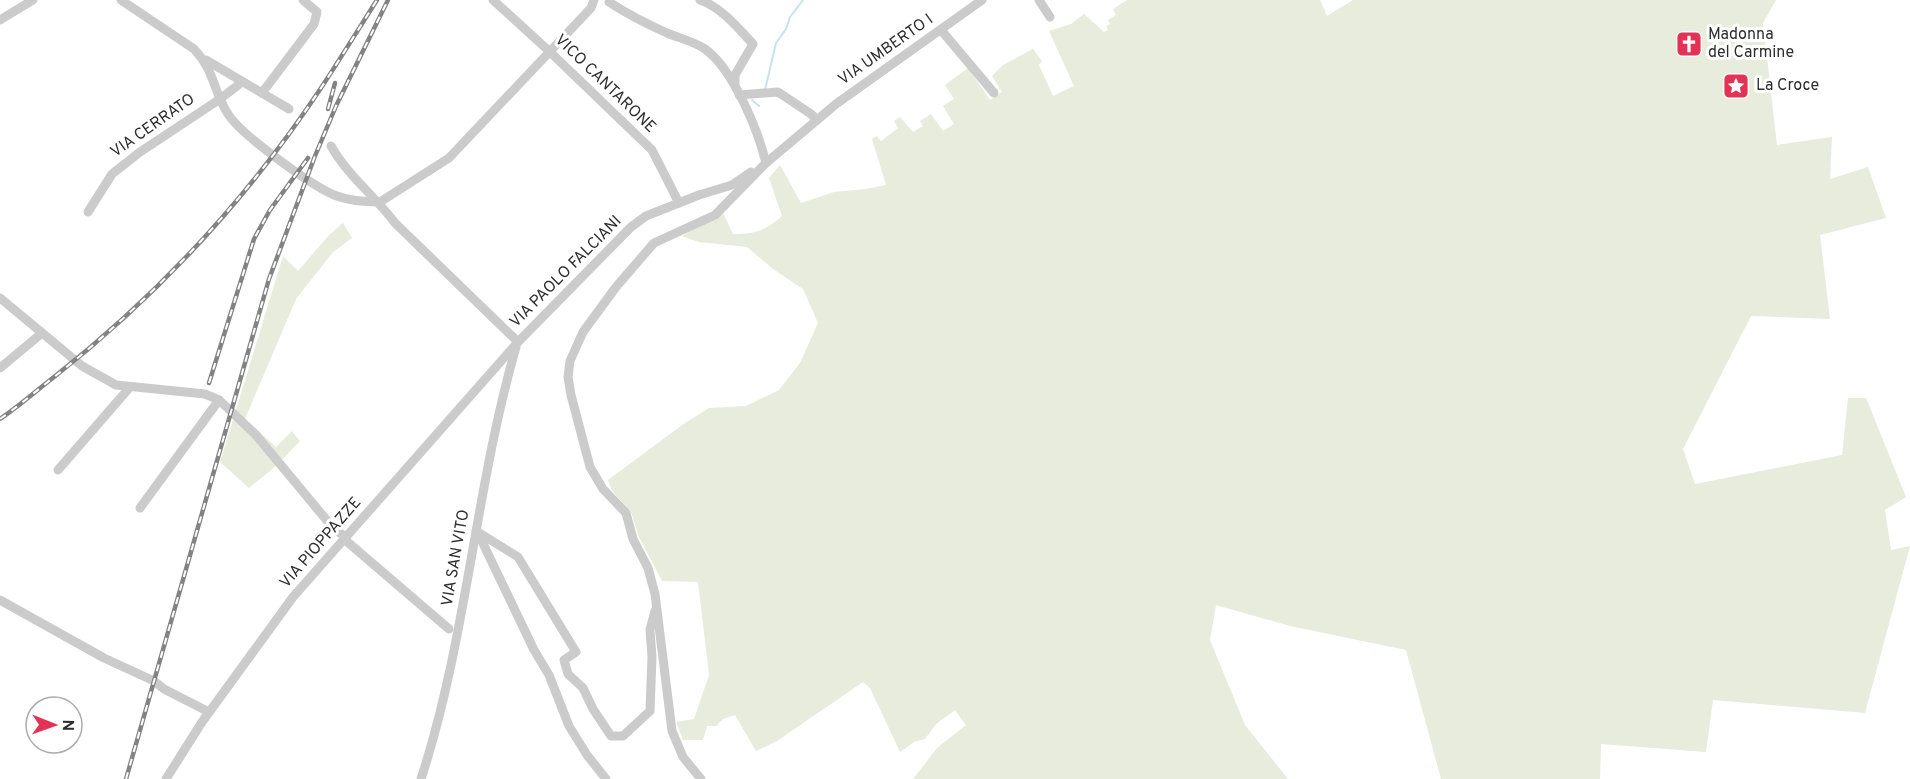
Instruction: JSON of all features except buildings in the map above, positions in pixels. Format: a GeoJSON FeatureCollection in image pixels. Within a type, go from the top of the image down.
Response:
{"type":"FeatureCollection","features":[{"type":"Feature","properties":{"kind":"street"},"geometry":{"type":"LineString","coordinates":[[0,20],[33,0]]}},
{"type":"Feature","properties":{"kind":"street"},"geometry":{"type":"LineString","coordinates":[[122,0],[194,49],[204,59],[289,109]]}},
{"type":"Feature","properties":{"kind":"street"},"geometry":{"type":"LineString","coordinates":[[262,93],[314,24],[317,12],[303,0]]}},
{"type":"Feature","properties":{"kind":"street","name":"VICO CANTARONE"},"geometry":{"type":"LineString","coordinates":[[493,0],[652,150],[679,203]]}},
{"type":"Feature","properties":{"kind":"street"},"geometry":{"type":"LineString","coordinates":[[700,0],[707,2],[732,22],[753,44],[735,75],[735,84]]}},
{"type":"Feature","properties":{"kind":"street","name":"VIA UMBERTO I"},"geometry":{"type":"LineString","coordinates":[[766,163],[836,104],[982,0]]}},
{"type":"Feature","properties":{"kind":"street"},"geometry":{"type":"LineString","coordinates":[[1039,0],[1050,17]]}},
{"type":"Feature","properties":{"kind":"street"},"geometry":{"type":"LineString","coordinates":[[204,59],[226,111],[239,128],[321,189],[351,201],[380,202],[449,158],[592,4],[613,2],[663,31],[704,48],[716,59],[735,84],[762,145],[766,163],[715,215],[654,243],[616,287],[583,332],[570,361],[568,377],[590,467],[603,489],[626,513],[633,539],[648,568],[657,603],[672,731],[683,757],[701,779]]}},
{"type":"Feature","properties":{"kind":"street"},"geometry":{"type":"LineString","coordinates":[[940,30],[994,93]]}},
{"type":"Feature","properties":{"kind":"street","name":"VIA CERRATO"},"geometry":{"type":"LineString","coordinates":[[88,212],[112,174],[178,125],[220,99],[242,82]]}},
{"type":"Feature","properties":{"kind":"street"},"geometry":{"type":"LineString","coordinates":[[740,95],[778,92],[817,120]]}},
{"type":"Feature","properties":{"kind":"street"},"geometry":{"type":"LineString","coordinates":[[331,146],[340,162],[370,195],[380,202],[395,223],[518,342]]}},
{"type":"Feature","properties":{"kind":"street","name":"VIA PAOLO FALCIANI"},"geometry":{"type":"LineString","coordinates":[[518,342],[631,227],[646,216],[732,185],[766,163]]}},
{"type":"Feature","properties":{"kind":"street"},"geometry":{"type":"LineString","coordinates":[[0,298],[82,366],[116,385],[198,393],[219,400],[255,434],[334,529],[449,629]]}},
{"type":"Feature","properties":{"kind":"street"},"geometry":{"type":"LineString","coordinates":[[0,368],[42,333]]}},
{"type":"Feature","properties":{"kind":"street","name":"VIA SAN VITO"},"geometry":{"type":"LineString","coordinates":[[421,779],[436,732],[456,645],[501,400],[518,342]]}},
{"type":"Feature","properties":{"kind":"street","name":"VIA PIOPPAZZE"},"geometry":{"type":"LineString","coordinates":[[166,779],[209,712],[293,597],[518,342]]}},
{"type":"Feature","properties":{"kind":"street"},"geometry":{"type":"LineString","coordinates":[[58,470],[130,387]]}},
{"type":"Feature","properties":{"kind":"street"},"geometry":{"type":"LineString","coordinates":[[140,508],[219,400]]}},
{"type":"Feature","properties":{"kind":"street"},"geometry":{"type":"LineString","coordinates":[[476,531],[518,557],[576,652],[564,660],[568,674],[583,688],[593,709],[611,736],[623,736],[650,711],[652,657],[650,630],[657,603]]}},
{"type":"Feature","properties":{"kind":"street"},"geometry":{"type":"LineString","coordinates":[[476,531],[534,650],[549,675],[569,726],[586,755],[606,779]]}},
{"type":"Feature","properties":{"kind":"street"},"geometry":{"type":"LineString","coordinates":[[0,600],[104,658],[154,681],[164,689],[209,712]]}},
{"type":"Feature","properties":{"kind":"green space"},"geometry":{"type":"Polygon","coordinates":[[[1127,0],[1320,0],[1327,16],[1353,0],[1776,0],[1763,23],[1777,145],[1832,137],[1830,179],[1868,167],[1886,218],[1820,235],[1830,319],[1751,316],[1683,449],[1695,484],[1842,455],[1848,398],[1866,398],[1906,497],[1885,510],[1891,550],[1910,546],[1865,713],[1713,700],[1706,752],[1601,744],[1600,779],[1441,779],[1406,650],[1290,626],[1216,605],[1210,640],[1245,725],[1288,779],[913,779],[937,748],[966,725],[955,710],[936,724],[925,739],[914,742],[900,752],[870,688],[863,682],[777,741],[756,751],[735,715],[723,719],[716,726],[707,726],[703,740],[683,740],[676,722],[694,719],[709,675],[698,582],[662,581],[639,537],[631,512],[612,491],[608,480],[709,408],[746,406],[779,390],[800,363],[818,323],[803,289],[773,269],[747,247],[699,242],[682,236],[723,213],[733,234],[759,231],[776,221],[782,216],[769,178],[780,165],[801,203],[834,192],[886,185],[872,139],[877,136],[881,141],[898,128],[894,121],[900,117],[913,132],[923,126],[920,121],[931,114],[943,131],[954,124],[943,106],[954,99],[945,85],[968,68],[990,100],[1002,92],[992,76],[1003,65],[1033,49],[1042,61],[1039,65],[1053,96],[1074,86],[1049,31],[1071,24],[1084,14],[1104,32],[1108,30],[1106,26],[1110,24],[1108,20],[1116,15],[1113,9],[1127,0]]]}},
{"type":"Feature","properties":{"kind":"green space"},"geometry":{"type":"Polygon","coordinates":[[[343,223],[352,238],[333,252],[296,299],[245,419],[276,447],[292,431],[300,441],[277,465],[249,488],[220,462],[283,256],[298,271],[329,235],[343,223]]]}},
{"type":"Feature","properties":{"kind":"waterway"},"geometry":{"type":"LineString","coordinates":[[765,90],[776,43],[786,29],[790,17],[803,0]]}},
{"type":"Feature","properties":{"kind":"waterway"},"geometry":{"type":"LineString","coordinates":[[752,100],[759,106]]}},
{"type":"Feature","properties":{"kind":"railway"},"geometry":{"type":"LineString","coordinates":[[0,419],[92,346],[129,313],[199,243],[232,206],[293,129],[377,0]]}},
{"type":"Feature","properties":{"kind":"railway"},"geometry":{"type":"LineString","coordinates":[[126,779],[269,279],[336,106],[388,0]]}},
{"type":"Feature","properties":{"kind":"railway"},"geometry":{"type":"LineString","coordinates":[[328,109],[335,83]]}},
{"type":"Feature","properties":{"kind":"railway"},"geometry":{"type":"LineString","coordinates":[[209,383],[254,239],[270,210],[308,158]]}},
{"type":"Feature","properties":{"kind":"place","name":"Madonna del Carmine"},"geometry":{"type":"Point","coordinates":[1689,44]}},
{"type":"Feature","properties":{"kind":"place","name":"La Croce"},"geometry":{"type":"Point","coordinates":[1736,86]}}]}
